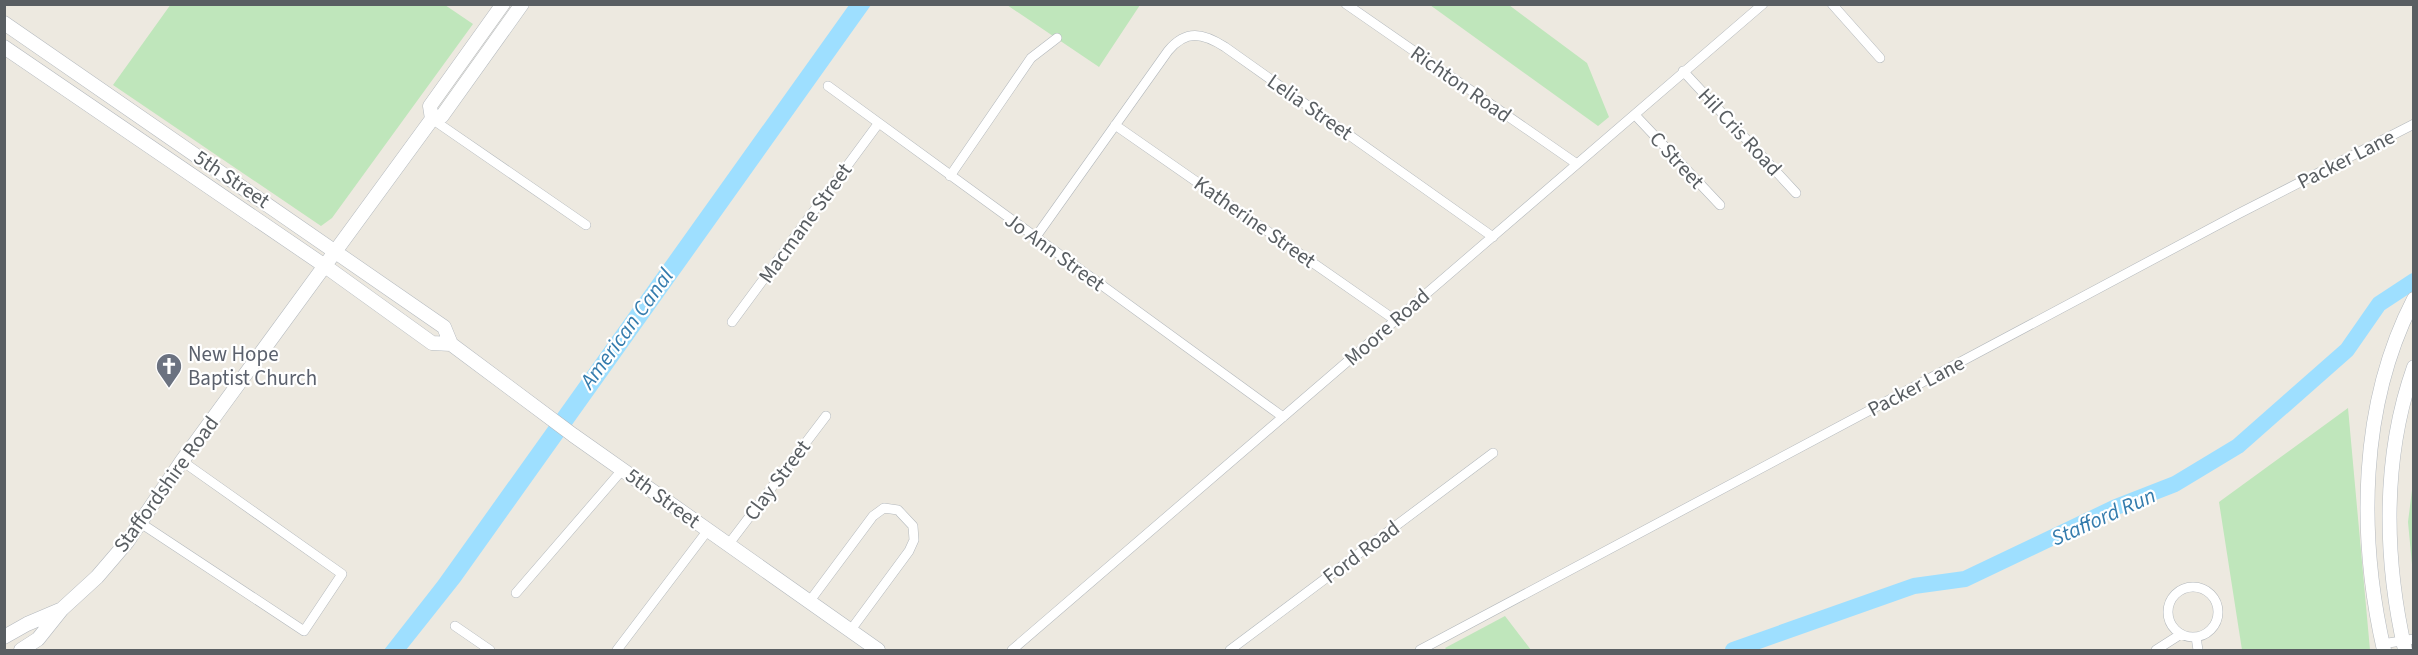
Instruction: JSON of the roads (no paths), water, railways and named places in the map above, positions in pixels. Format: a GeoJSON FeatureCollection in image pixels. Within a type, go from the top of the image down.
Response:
{"type":"FeatureCollection","features":[{"type":"Feature","properties":{"kind":"main road","name":"Staffordshire Road"},"geometry":{"type":"LineString","coordinates":[[432,119],[430,106],[503,4]]}},
{"type":"Feature","properties":{"kind":"main road","name":"Staffordshire Road"},"geometry":{"type":"LineString","coordinates":[[21,651],[38,639],[62,609],[97,577],[142,524],[182,461],[336,250],[432,119],[442,116],[522,4]]}},
{"type":"Feature","properties":{"kind":"main road"},"geometry":{"type":"LineString","coordinates":[[5,47],[8,25]]}},
{"type":"Feature","properties":{"kind":"main road","name":"5th Street"},"geometry":{"type":"LineString","coordinates":[[8,25],[336,250],[444,327],[451,344],[573,435],[878,651]]}},
{"type":"Feature","properties":{"kind":"main road","name":"5th Street"},"geometry":{"type":"LineString","coordinates":[[5,47],[325,266],[432,343],[451,344]]}},
{"type":"Feature","properties":{"kind":"main road"},"geometry":{"type":"LineString","coordinates":[[96,109],[106,93]]}},
{"type":"Feature","properties":{"kind":"main road"},"geometry":{"type":"LineString","coordinates":[[181,168],[192,152]]}},
{"type":"Feature","properties":{"kind":"main road"},"geometry":{"type":"LineString","coordinates":[[238,206],[248,190]]}},
{"type":"Feature","properties":{"kind":"main road"},"geometry":{"type":"LineString","coordinates":[[392,314],[399,296]]}},
{"type":"Feature","properties":{"kind":"main road"},"geometry":{"type":"LineString","coordinates":[[2383,647],[2369,556],[2367,488],[2374,428],[2386,369],[2414,299]]}},
{"type":"Feature","properties":{"kind":"main road"},"geometry":{"type":"LineString","coordinates":[[2407,643],[2391,569],[2390,498],[2396,434],[2414,367]]}},
{"type":"Feature","properties":{"kind":"main road","name":"Staffordshire Road"},"geometry":{"type":"LineString","coordinates":[[4,637],[62,609]]}},
{"type":"Feature","properties":{"kind":"street","name":"Richton Road"},"geometry":{"type":"LineString","coordinates":[[1346,4],[1577,164]]}},
{"type":"Feature","properties":{"kind":"street","name":"Moore Road"},"geometry":{"type":"LineString","coordinates":[[1012,651],[1763,4]]}},
{"type":"Feature","properties":{"kind":"street"},"geometry":{"type":"LineString","coordinates":[[1832,4],[1880,58]]}},
{"type":"Feature","properties":{"kind":"street","name":"Lelia Street"},"geometry":{"type":"LineString","coordinates":[[1035,238],[1175,42],[1193,34],[1207,36],[1493,237]]}},
{"type":"Feature","properties":{"kind":"street"},"geometry":{"type":"LineString","coordinates":[[950,176],[1031,58],[1057,38]]}},
{"type":"Feature","properties":{"kind":"street","name":"Hil Cris Road"},"geometry":{"type":"LineString","coordinates":[[1683,71],[1796,193]]}},
{"type":"Feature","properties":{"kind":"street","name":"Jo Ann Street"},"geometry":{"type":"LineString","coordinates":[[828,86],[1283,417]]}},
{"type":"Feature","properties":{"kind":"street","name":"C Street"},"geometry":{"type":"LineString","coordinates":[[1635,115],[1720,205]]}},
{"type":"Feature","properties":{"kind":"street"},"geometry":{"type":"LineString","coordinates":[[432,119],[586,225]]}},
{"type":"Feature","properties":{"kind":"street","name":"Macmane Street"},"geometry":{"type":"LineString","coordinates":[[732,322],[878,124]]}},
{"type":"Feature","properties":{"kind":"street","name":"Katherine Street"},"geometry":{"type":"LineString","coordinates":[[1115,124],[1395,320]]}},
{"type":"Feature","properties":{"kind":"street","name":"Packer Lane"},"geometry":{"type":"LineString","coordinates":[[1420,651],[2238,214],[2414,124]]}},
{"type":"Feature","properties":{"kind":"street","name":"Clay Street"},"geometry":{"type":"LineString","coordinates":[[728,545],[825,416]]}},
{"type":"Feature","properties":{"kind":"street","name":"Ford Road"},"geometry":{"type":"LineString","coordinates":[[1230,651],[1493,453]]}},
{"type":"Feature","properties":{"kind":"street"},"geometry":{"type":"LineString","coordinates":[[142,524],[304,631],[342,574],[182,461]]}},
{"type":"Feature","properties":{"kind":"street"},"geometry":{"type":"LineString","coordinates":[[516,593],[623,469]]}},
{"type":"Feature","properties":{"kind":"street"},"geometry":{"type":"LineString","coordinates":[[809,602],[873,516],[884,508],[898,510],[913,526],[914,540],[909,551],[850,631]]}},
{"type":"Feature","properties":{"kind":"street"},"geometry":{"type":"LineString","coordinates":[[617,651],[708,530]]}},
{"type":"Feature","properties":{"kind":"street"},"geometry":{"type":"LineString","coordinates":[[2189,587],[2202,588],[2213,596],[2218,609],[2216,622],[2208,632],[2196,637],[2181,634],[2173,628],[2168,616],[2169,603],[2177,592],[2189,587]]}},
{"type":"Feature","properties":{"kind":"street"},"geometry":{"type":"LineString","coordinates":[[455,626],[490,651]]}},
{"type":"Feature","properties":{"kind":"street"},"geometry":{"type":"LineString","coordinates":[[2156,651],[2181,634]]}},
{"type":"Feature","properties":{"kind":"street"},"geometry":{"type":"LineString","coordinates":[[2196,637],[2198,651]]}},
{"type":"Feature","properties":{"kind":"street"},"geometry":{"type":"LineString","coordinates":[[2383,647],[2407,643]]}},
{"type":"Feature","properties":{"kind":"water","name":"American Canal"},"geometry":{"type":"Polygon","coordinates":[[[849,5],[871,5],[460,582],[406,650],[384,650],[438,581],[849,5]]]}},
{"type":"Feature","properties":{"kind":"waterway","name":"Stafford Run"},"geometry":{"type":"LineString","coordinates":[[1733,650],[1914,586],[1965,579],[2116,507],[2175,484],[2238,446],[2347,350],[2379,304],[2414,281]]}},
{"type":"Feature","properties":{"kind":"place","name":"New Hope Baptist Church"},"geometry":{"type":"Point","coordinates":[169,389]}}]}
